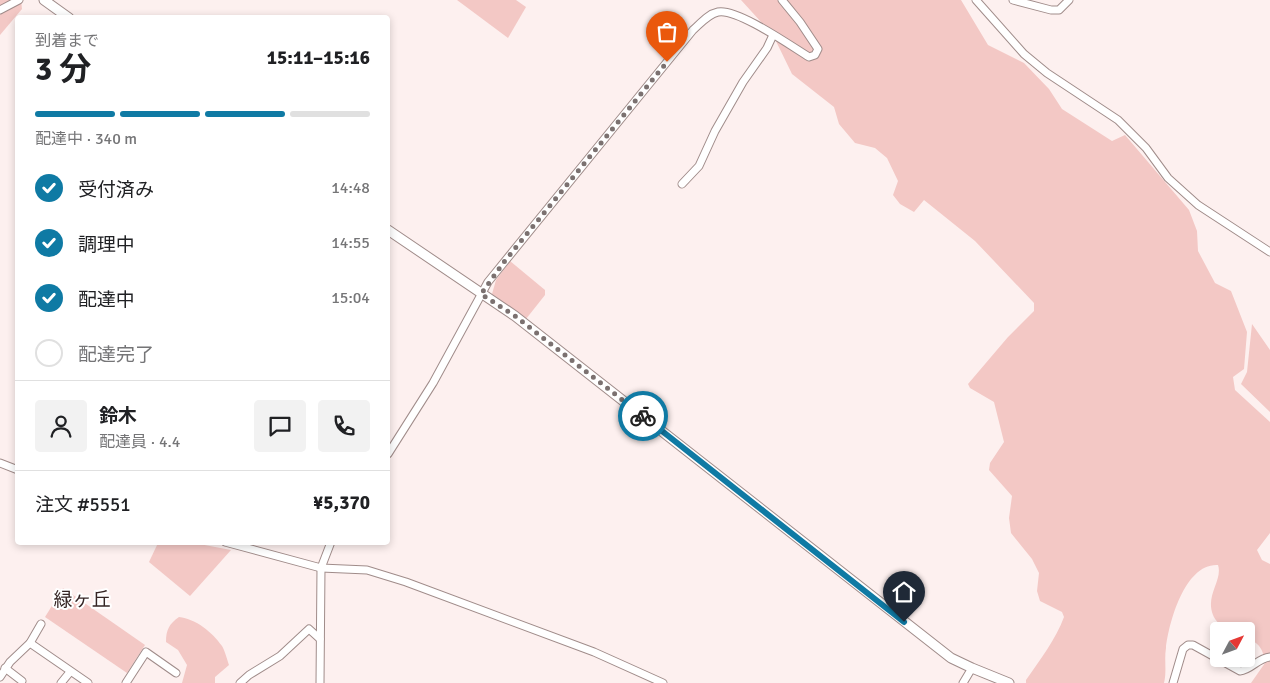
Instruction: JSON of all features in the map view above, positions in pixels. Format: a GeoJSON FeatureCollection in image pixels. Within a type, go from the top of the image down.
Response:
{"type":"FeatureCollection","features":[{"type":"Feature","properties":{"kind":"street"},"geometry":{"type":"LineString","coordinates":[[0,10],[19,0]]}},
{"type":"Feature","properties":{"kind":"street"},"geometry":{"type":"LineString","coordinates":[[44,0],[65,15]]}},
{"type":"Feature","properties":{"kind":"street"},"geometry":{"type":"LineString","coordinates":[[390,451],[433,383],[481,294],[504,262],[693,30],[711,15],[727,12],[747,19],[809,57],[814,55],[818,49],[782,0]]}},
{"type":"Feature","properties":{"kind":"street"},"geometry":{"type":"LineString","coordinates":[[976,0],[1024,54],[1047,73],[1118,120],[1146,148],[1168,178],[1198,205],[1270,252]]}},
{"type":"Feature","properties":{"kind":"street"},"geometry":{"type":"LineString","coordinates":[[1013,0],[1051,10],[1059,10],[1069,0]]}},
{"type":"Feature","properties":{"kind":"street"},"geometry":{"type":"LineString","coordinates":[[682,184],[699,166],[715,131],[742,82],[767,48],[772,35]]}},
{"type":"Feature","properties":{"kind":"street"},"geometry":{"type":"LineString","coordinates":[[390,231],[515,316],[951,658],[1009,683]]}},
{"type":"Feature","properties":{"kind":"street"},"geometry":{"type":"LineString","coordinates":[[0,464],[15,469]]}},
{"type":"Feature","properties":{"kind":"street"},"geometry":{"type":"LineString","coordinates":[[236,545],[321,568],[367,570],[406,582],[594,652],[663,683]]}},
{"type":"Feature","properties":{"kind":"street"},"geometry":{"type":"LineString","coordinates":[[320,683],[321,568],[330,545]]}},
{"type":"Feature","properties":{"kind":"street"},"geometry":{"type":"LineString","coordinates":[[0,677],[5,668],[30,643],[41,624]]}},
{"type":"Feature","properties":{"kind":"street"},"geometry":{"type":"LineString","coordinates":[[240,683],[280,656],[309,630],[320,639]]}},
{"type":"Feature","properties":{"kind":"street"},"geometry":{"type":"LineString","coordinates":[[30,643],[88,683]]}},
{"type":"Feature","properties":{"kind":"street"},"geometry":{"type":"LineString","coordinates":[[1173,683],[1183,650],[1188,645],[1193,645],[1240,671],[1246,670],[1262,658],[1270,657]]}},
{"type":"Feature","properties":{"kind":"street"},"geometry":{"type":"LineString","coordinates":[[126,683],[146,652],[176,673]]}},
{"type":"Feature","properties":{"kind":"street"},"geometry":{"type":"LineString","coordinates":[[5,668],[23,682]]}},
{"type":"Feature","properties":{"kind":"street"},"geometry":{"type":"LineString","coordinates":[[963,683],[972,668]]}},
{"type":"Feature","properties":{"kind":"street"},"geometry":{"type":"LineString","coordinates":[[61,683],[70,672]]}},
{"type":"Feature","properties":{"kind":"shaded area"},"geometry":{"type":"Polygon","coordinates":[[[0,0],[21,0],[22,9],[0,35],[0,0]]]}},
{"type":"Feature","properties":{"kind":"shaded area"},"geometry":{"type":"Polygon","coordinates":[[[457,0],[516,0],[526,7],[508,38],[457,0]]]}},
{"type":"Feature","properties":{"kind":"shaded area"},"geometry":{"type":"Polygon","coordinates":[[[741,0],[961,0],[988,45],[1024,63],[1049,89],[1062,109],[1112,141],[1125,135],[1189,210],[1197,231],[1198,251],[1215,283],[1231,291],[1247,332],[1244,369],[1233,377],[1235,390],[1270,422],[1270,533],[1257,550],[1262,560],[1270,564],[1270,683],[1251,683],[1265,663],[1260,647],[1255,642],[1255,622],[1218,622],[1213,615],[1211,601],[1219,571],[1218,565],[1206,567],[1196,573],[1181,596],[1171,624],[1165,652],[1164,683],[1026,683],[1026,680],[1052,641],[1064,617],[1062,612],[1040,601],[1037,591],[1039,573],[1032,559],[1011,533],[1009,518],[1012,496],[989,470],[990,463],[1004,442],[994,402],[970,388],[968,384],[1008,337],[1034,311],[1034,303],[975,241],[924,200],[914,212],[900,204],[893,195],[898,181],[887,158],[875,148],[855,143],[839,124],[834,107],[792,74],[773,35],[741,0]]]}},
{"type":"Feature","properties":{"kind":"shaded area"},"geometry":{"type":"Polygon","coordinates":[[[510,261],[545,290],[545,295],[526,319],[492,294],[496,280],[510,261]]]}},
{"type":"Feature","properties":{"kind":"shaded area"},"geometry":{"type":"Polygon","coordinates":[[[1252,324],[1270,350],[1270,412],[1241,384],[1247,372],[1252,324]]]}},
{"type":"Feature","properties":{"kind":"shaded area"},"geometry":{"type":"Polygon","coordinates":[[[157,545],[205,545],[231,550],[190,596],[149,562],[157,545]]]}},
{"type":"Feature","properties":{"kind":"shaded area"},"geometry":{"type":"Polygon","coordinates":[[[63,588],[145,645],[127,673],[45,617],[63,588]]]}},
{"type":"Feature","properties":{"kind":"shaded area"},"geometry":{"type":"Polygon","coordinates":[[[179,617],[191,620],[203,627],[222,646],[229,665],[215,677],[215,683],[182,683],[187,665],[178,650],[166,642],[169,628],[179,617]]]}},
{"type":"Feature","properties":{"kind":"way so far"},"geometry":{"type":"LineString","coordinates":[[643,416],[515,316],[481,294],[504,262],[667,62]]}},
{"type":"Feature","properties":{"kind":"district","name":"緑ヶ丘"},"geometry":{"type":"Point","coordinates":[82,600]}},
{"type":"Feature","properties":{"kind":"route"},"geometry":{"type":"LineString","coordinates":[[643,416],[904,622]]}}]}
